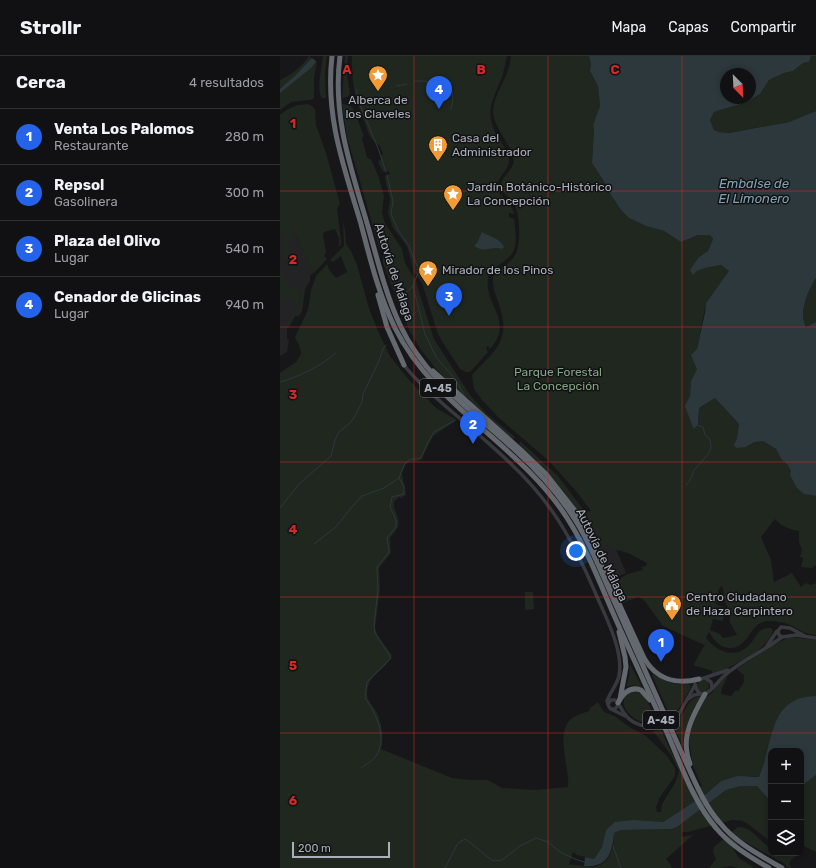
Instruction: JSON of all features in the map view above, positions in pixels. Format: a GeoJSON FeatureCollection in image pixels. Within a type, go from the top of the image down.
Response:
{"type":"FeatureCollection","features":[{"type":"Feature","properties":{"kind":"highway","name":"Autovía de Málaga"},"geometry":{"type":"LineString","coordinates":[[332,56],[330,98],[336,137],[376,278],[395,328],[417,364],[430,380],[450,401],[534,476],[553,498],[568,519],[579,540],[656,708],[711,812],[720,824],[740,842],[782,868]]}},
{"type":"Feature","properties":{"kind":"highway","name":"Autovía de Málaga"},"geometry":{"type":"LineString","coordinates":[[340,56],[338,74],[339,109],[342,136],[391,302],[408,341],[424,365],[438,381],[539,472],[558,494],[573,516],[602,574],[688,769],[706,816],[716,829],[735,847],[769,868]]}},
{"type":"Feature","properties":{"kind":"highway"},"geometry":{"type":"LineString","coordinates":[[376,278],[377,291],[387,327],[404,365]]}},
{"type":"Feature","properties":{"kind":"highway"},"geometry":{"type":"LineString","coordinates":[[424,365],[436,373],[455,392],[522,450],[546,474],[576,512],[629,627],[644,658],[651,668],[662,676],[676,681],[692,681],[702,678]]}},
{"type":"Feature","properties":{"kind":"highway"},"geometry":{"type":"LineString","coordinates":[[618,701],[624,680],[625,657],[619,627]]}},
{"type":"Feature","properties":{"kind":"highway"},"geometry":{"type":"LineString","coordinates":[[618,701],[627,691],[637,688],[645,693],[656,708]]}},
{"type":"Feature","properties":{"kind":"highway"},"geometry":{"type":"LineString","coordinates":[[688,769],[688,734],[703,694]]}},
{"type":"Feature","properties":{"kind":"street"},"geometry":{"type":"LineString","coordinates":[[404,365],[429,391],[524,476],[543,498],[562,525],[581,560],[613,635],[619,659],[619,676],[608,698],[608,704],[611,709],[627,717],[633,722],[643,726],[659,726]]}},
{"type":"Feature","properties":{"kind":"street"},"geometry":{"type":"LineString","coordinates":[[765,648],[780,628],[790,628],[805,636]]}},
{"type":"Feature","properties":{"kind":"street"},"geometry":{"type":"LineString","coordinates":[[687,700],[712,689],[736,666],[784,636],[787,632],[785,628]]}},
{"type":"Feature","properties":{"kind":"street"},"geometry":{"type":"LineString","coordinates":[[778,631],[779,635],[784,636],[805,636],[816,638]]}},
{"type":"Feature","properties":{"kind":"street"},"geometry":{"type":"LineString","coordinates":[[671,721],[679,714],[695,684],[702,678],[732,669]]}},
{"type":"Feature","properties":{"kind":"street"},"geometry":{"type":"LineString","coordinates":[[702,678],[711,682],[712,689]]}},
{"type":"Feature","properties":{"kind":"street"},"geometry":{"type":"LineString","coordinates":[[695,684],[696,689],[703,694]]}},
{"type":"Feature","properties":{"kind":"street"},"geometry":{"type":"LineString","coordinates":[[614,688],[618,701],[627,717]]}},
{"type":"Feature","properties":{"kind":"street"},"geometry":{"type":"LineString","coordinates":[[608,704],[611,700],[618,701]]}},
{"type":"Feature","properties":{"kind":"street"},"geometry":{"type":"LineString","coordinates":[[611,709],[615,708],[618,701]]}},
{"type":"Feature","properties":{"kind":"shaded area"},"geometry":{"type":"Polygon","coordinates":[[[280,225],[295,234],[314,272],[310,276],[310,281],[305,289],[302,311],[299,316],[295,316],[287,328],[287,339],[289,340],[287,352],[280,356],[280,225]]]}},
{"type":"Feature","properties":{"kind":"shaded area"},"geometry":{"type":"Polygon","coordinates":[[[595,543],[605,546],[608,545],[616,549],[626,573],[611,580],[595,543]]]}},
{"type":"Feature","properties":{"kind":"green space"},"geometry":{"type":"Polygon","coordinates":[[[309,56],[317,62],[314,77],[314,98],[310,100],[291,102],[280,110],[280,80],[296,70],[309,56]]]}},
{"type":"Feature","properties":{"kind":"green space"},"geometry":{"type":"Polygon","coordinates":[[[323,56],[327,56],[325,74],[326,98],[322,98],[319,89],[323,56]]]}},
{"type":"Feature","properties":{"kind":"green space"},"geometry":{"type":"Polygon","coordinates":[[[345,56],[348,56],[347,75],[350,94],[347,97],[342,98],[345,56]]]}},
{"type":"Feature","properties":{"kind":"green space","name":"Jardín Botánico-Histórico La Concepción"},"geometry":{"type":"Polygon","coordinates":[[[352,56],[507,56],[503,74],[492,102],[491,116],[495,132],[507,152],[509,159],[507,167],[500,177],[498,189],[513,210],[514,214],[509,213],[509,217],[514,219],[516,244],[510,256],[493,270],[488,279],[490,297],[497,313],[500,330],[497,339],[490,349],[488,346],[486,348],[488,352],[470,372],[460,369],[440,338],[422,283],[414,272],[407,246],[393,228],[388,213],[390,199],[385,179],[385,176],[390,174],[388,171],[383,172],[378,162],[381,159],[380,156],[383,154],[380,146],[372,140],[369,135],[359,108],[353,84],[352,56]]]}},
{"type":"Feature","properties":{"kind":"green space","name":"Parque Forestal La Concepción"},"geometry":{"type":"Polygon","coordinates":[[[511,56],[589,56],[591,64],[590,71],[598,86],[600,106],[593,125],[592,163],[621,210],[629,218],[646,226],[664,231],[681,242],[698,235],[710,235],[713,239],[708,251],[699,257],[693,274],[705,268],[721,265],[730,271],[706,303],[697,349],[697,369],[691,381],[690,396],[698,424],[699,408],[715,398],[739,424],[737,438],[734,445],[746,447],[754,441],[763,441],[776,449],[782,460],[788,465],[804,494],[816,496],[816,565],[812,568],[801,567],[803,559],[800,557],[802,550],[799,542],[799,531],[780,524],[775,519],[761,537],[771,560],[774,582],[792,573],[801,587],[805,583],[811,585],[816,583],[816,635],[806,633],[790,625],[777,621],[762,622],[757,625],[742,644],[737,647],[726,648],[715,641],[709,632],[706,638],[716,648],[722,651],[734,653],[740,652],[746,648],[761,630],[771,628],[773,630],[765,644],[757,651],[728,668],[712,674],[712,671],[710,670],[695,666],[694,664],[705,644],[704,645],[663,626],[644,600],[638,597],[623,603],[613,582],[628,574],[642,570],[643,569],[641,567],[646,566],[647,563],[608,545],[605,546],[593,543],[579,515],[562,489],[519,444],[520,441],[558,476],[585,512],[591,511],[576,491],[549,461],[498,417],[474,389],[472,375],[494,351],[502,336],[502,317],[494,288],[493,277],[513,258],[518,247],[519,240],[517,210],[514,202],[501,189],[502,182],[512,167],[514,159],[510,148],[495,121],[493,111],[496,97],[510,63],[511,56]],[[722,586],[719,589],[716,604],[725,608],[723,621],[713,619],[710,630],[720,634],[724,638],[737,635],[730,623],[722,586]]]}},
{"type":"Feature","properties":{"kind":"green space"},"geometry":{"type":"Polygon","coordinates":[[[811,56],[816,56],[816,111],[789,122],[728,133],[714,130],[710,120],[714,112],[740,104],[756,104],[756,96],[760,94],[769,80],[784,73],[793,71],[803,63],[809,62],[811,56]]]}},
{"type":"Feature","properties":{"kind":"green space"},"geometry":{"type":"Polygon","coordinates":[[[308,104],[315,109],[316,125],[326,153],[340,204],[337,208],[341,245],[338,247],[339,240],[335,229],[324,232],[323,235],[326,252],[324,256],[327,259],[314,273],[295,234],[291,233],[290,235],[292,239],[288,241],[292,254],[310,277],[309,278],[291,256],[287,259],[306,282],[304,283],[283,257],[285,235],[280,234],[280,115],[292,107],[308,104]]]}},
{"type":"Feature","properties":{"kind":"green space"},"geometry":{"type":"Polygon","coordinates":[[[342,104],[349,105],[353,108],[364,136],[362,138],[367,157],[371,159],[379,178],[384,196],[382,213],[385,223],[402,249],[405,263],[416,282],[434,339],[470,395],[487,414],[515,437],[513,439],[475,406],[467,397],[465,398],[436,369],[419,347],[409,330],[383,263],[383,246],[379,247],[347,137],[342,104]]]}},
{"type":"Feature","properties":{"kind":"green space"},"geometry":{"type":"Polygon","coordinates":[[[343,221],[346,244],[357,265],[369,308],[390,356],[409,380],[436,408],[457,420],[433,436],[421,460],[406,464],[402,473],[406,495],[401,498],[399,497],[394,502],[399,524],[390,538],[391,553],[379,568],[380,589],[375,628],[378,636],[392,655],[387,664],[372,678],[367,692],[368,699],[376,711],[381,723],[381,749],[452,778],[488,780],[502,788],[536,790],[568,787],[564,751],[564,733],[566,725],[571,719],[589,711],[590,708],[598,702],[604,712],[616,717],[646,736],[667,756],[675,768],[675,776],[660,797],[656,807],[657,812],[661,812],[662,804],[675,783],[679,771],[671,755],[653,731],[661,730],[690,791],[702,786],[693,766],[689,741],[697,714],[706,697],[712,693],[716,686],[729,673],[722,688],[721,694],[731,696],[736,690],[738,691],[744,682],[744,675],[737,670],[738,668],[770,647],[789,637],[816,640],[816,696],[807,697],[790,703],[771,748],[768,748],[768,756],[759,777],[752,776],[721,781],[706,794],[663,822],[606,830],[602,847],[594,859],[577,855],[573,852],[569,865],[590,867],[602,864],[609,856],[611,851],[614,833],[621,830],[671,829],[677,827],[726,790],[741,786],[757,786],[768,799],[768,840],[748,824],[742,821],[733,820],[688,832],[682,832],[681,837],[693,835],[666,859],[672,868],[280,868],[280,373],[296,362],[301,354],[295,337],[308,310],[311,290],[316,276],[327,264],[330,271],[336,278],[347,272],[341,256],[333,262],[330,260],[344,246],[343,221]]]}},
{"type":"Feature","properties":{"kind":"green space"},"geometry":{"type":"Polygon","coordinates":[[[280,266],[283,270],[281,274],[292,289],[295,289],[297,285],[300,288],[299,302],[297,305],[289,298],[280,298],[280,266]]]}},
{"type":"Feature","properties":{"kind":"green space"},"geometry":{"type":"Polygon","coordinates":[[[816,278],[816,322],[806,327],[803,315],[805,302],[816,278]]]}},
{"type":"Feature","properties":{"kind":"green space"},"geometry":{"type":"Polygon","coordinates":[[[310,281],[305,289],[302,311],[299,316],[295,316],[289,327],[285,327],[293,314],[300,307],[301,293],[310,281]]]}},
{"type":"Feature","properties":{"kind":"green space"},"geometry":{"type":"Polygon","coordinates":[[[525,592],[533,592],[534,609],[525,610],[525,592]]]}},
{"type":"Feature","properties":{"kind":"green space"},"geometry":{"type":"Polygon","coordinates":[[[630,664],[642,687],[633,685],[626,687],[629,677],[630,664]]]}},
{"type":"Feature","properties":{"kind":"green space"},"geometry":{"type":"Polygon","coordinates":[[[654,674],[670,682],[688,684],[691,686],[676,713],[671,718],[652,675],[654,674]]]}},
{"type":"Feature","properties":{"kind":"green space"},"geometry":{"type":"Polygon","coordinates":[[[701,680],[705,680],[709,686],[705,692],[701,692],[697,688],[697,684],[701,680]]]}},
{"type":"Feature","properties":{"kind":"green space"},"geometry":{"type":"Polygon","coordinates":[[[632,691],[639,691],[644,694],[658,724],[642,722],[629,714],[625,708],[624,702],[626,696],[632,691]]]}},
{"type":"Feature","properties":{"kind":"green space"},"geometry":{"type":"Polygon","coordinates":[[[702,696],[686,734],[684,749],[672,723],[681,716],[692,700],[696,697],[702,696]]]}},
{"type":"Feature","properties":{"kind":"green space"},"geometry":{"type":"Polygon","coordinates":[[[816,775],[816,852],[804,846],[804,784],[816,775]]]}},
{"type":"Feature","properties":{"kind":"green space"},"geometry":{"type":"Polygon","coordinates":[[[738,827],[743,827],[768,846],[768,855],[742,840],[733,849],[739,858],[755,868],[738,868],[730,866],[709,868],[716,859],[713,852],[714,847],[738,827]]]}},
{"type":"Feature","properties":{"kind":"green space"},"geometry":{"type":"Polygon","coordinates":[[[771,856],[796,856],[789,864],[792,868],[787,867],[785,864],[771,856]]]}},
{"type":"Feature","properties":{"kind":"water","name":"Embalse de El Limonero"},"geometry":{"type":"Polygon","coordinates":[[[589,56],[811,56],[809,62],[803,63],[793,71],[784,73],[769,80],[760,94],[756,96],[756,68],[720,68],[720,104],[740,104],[714,112],[710,120],[714,130],[729,133],[789,122],[816,111],[816,278],[807,295],[803,315],[806,327],[816,322],[816,496],[804,494],[797,488],[790,475],[791,471],[788,465],[782,460],[776,449],[763,441],[754,442],[746,447],[736,448],[734,445],[737,438],[739,424],[715,398],[699,408],[698,424],[694,429],[685,406],[690,396],[691,381],[697,369],[691,355],[697,349],[706,303],[729,271],[721,265],[705,268],[697,271],[693,275],[690,270],[699,257],[708,251],[713,239],[710,235],[698,235],[681,242],[664,231],[646,226],[629,218],[621,210],[592,163],[593,125],[600,106],[598,86],[590,71],[591,64],[589,56]]]}},
{"type":"Feature","properties":{"kind":"water"},"geometry":{"type":"Polygon","coordinates":[[[312,58],[316,61],[312,67],[280,93],[280,89],[312,58]]]}},
{"type":"Feature","properties":{"kind":"water"},"geometry":{"type":"Polygon","coordinates":[[[482,232],[498,240],[504,247],[502,249],[482,249],[474,246],[482,232]]]}},
{"type":"Feature","properties":{"kind":"water"},"geometry":{"type":"Polygon","coordinates":[[[816,696],[816,775],[804,784],[804,748],[768,748],[774,726],[784,708],[792,702],[802,698],[816,696]]]}},
{"type":"Feature","properties":{"kind":"water"},"geometry":{"type":"Polygon","coordinates":[[[768,749],[768,799],[757,786],[741,786],[726,790],[677,827],[671,829],[621,830],[614,833],[610,853],[604,862],[592,866],[584,866],[585,857],[594,859],[602,847],[606,830],[615,822],[633,820],[663,822],[706,794],[721,781],[738,776],[759,777],[768,749]]]}},
{"type":"Feature","properties":{"kind":"waterway"},"geometry":{"type":"LineString","coordinates":[[415,81],[424,81],[450,86],[453,98],[451,109]]}},
{"type":"Feature","properties":{"kind":"waterway"},"geometry":{"type":"LineString","coordinates":[[396,86],[407,84]]}},
{"type":"Feature","properties":{"kind":"waterway"},"geometry":{"type":"LineString","coordinates":[[356,89],[360,105],[378,148],[386,172]]}},
{"type":"Feature","properties":{"kind":"waterway"},"geometry":{"type":"LineString","coordinates":[[387,175],[393,201],[391,214],[398,230],[409,246],[419,270],[413,286],[425,334],[436,357],[455,379],[464,394]]}},
{"type":"Feature","properties":{"kind":"waterway"},"geometry":{"type":"LineString","coordinates":[[401,298],[413,286]]}},
{"type":"Feature","properties":{"kind":"waterway"},"geometry":{"type":"LineString","coordinates":[[407,321],[418,310]]}},
{"type":"Feature","properties":{"kind":"waterway"},"geometry":{"type":"LineString","coordinates":[[280,508],[299,484],[331,456],[335,440],[339,432],[350,423],[362,402],[363,394],[386,345]]}},
{"type":"Feature","properties":{"kind":"waterway"},"geometry":{"type":"LineString","coordinates":[[280,382],[310,370],[323,363],[336,353]]}},
{"type":"Feature","properties":{"kind":"waterway"},"geometry":{"type":"LineString","coordinates":[[314,544],[336,527],[362,496],[384,488],[399,478],[404,465],[409,460],[421,458],[434,432],[454,421]]}},
{"type":"Feature","properties":{"kind":"waterway"},"geometry":{"type":"LineString","coordinates":[[686,485],[695,469],[707,456],[711,448],[710,439],[705,435],[703,427],[696,425]]}},
{"type":"Feature","properties":{"kind":"waterway"},"geometry":{"type":"LineString","coordinates":[[361,768],[375,758],[381,741],[379,726],[373,711],[365,698],[367,682],[391,658],[375,633],[374,625],[378,590],[377,567],[389,552],[387,538],[396,527],[396,520],[390,507],[392,497],[404,494],[404,486],[399,478]]}},
{"type":"Feature","properties":{"kind":"waterway"},"geometry":{"type":"LineString","coordinates":[[445,868],[458,843],[465,839],[493,861],[502,860],[520,846],[536,838],[548,842],[560,852],[584,862]]}},
{"type":"Feature","properties":{"kind":"waterway"},"geometry":{"type":"LineString","coordinates":[[613,846],[621,868]]}},
{"type":"Feature","properties":{"kind":"place","name":"Alberca de los Claveles"},"geometry":{"type":"Point","coordinates":[378,92]}},
{"type":"Feature","properties":{"kind":"place","name":"Cenador de Glicinas"},"geometry":{"type":"Point","coordinates":[439,109]}},
{"type":"Feature","properties":{"kind":"place","name":"Casa del Administrador"},"geometry":{"type":"Point","coordinates":[438,162]}},
{"type":"Feature","properties":{"kind":"place","name":"Jardín Botánico-Histórico La Concepción"},"geometry":{"type":"Point","coordinates":[453,211]}},
{"type":"Feature","properties":{"kind":"place","name":"Mirador de los Pinos"},"geometry":{"type":"Point","coordinates":[428,287]}},
{"type":"Feature","properties":{"kind":"place","name":"Plaza del Olivo"},"geometry":{"type":"Point","coordinates":[449,316]}},
{"type":"Feature","properties":{"kind":"place","name":"Repsol"},"geometry":{"type":"Point","coordinates":[473,444]}},
{"type":"Feature","properties":{"kind":"place","name":"Centro Ciudadano de Haza Carpintero"},"geometry":{"type":"Point","coordinates":[672,621]}},
{"type":"Feature","properties":{"kind":"place","name":"Venta Los Palomos"},"geometry":{"type":"Point","coordinates":[661,662]}}]}
